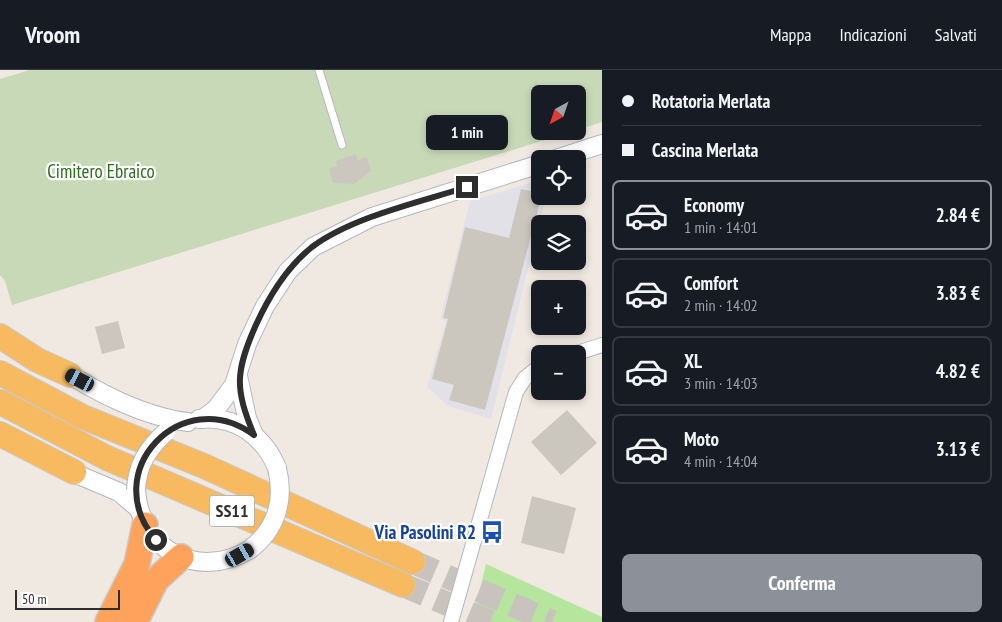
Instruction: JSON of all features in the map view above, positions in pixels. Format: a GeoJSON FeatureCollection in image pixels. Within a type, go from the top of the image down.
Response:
{"type":"FeatureCollection","features":[{"type":"Feature","properties":{"kind":"highway"},"geometry":{"type":"LineString","coordinates":[[0,336],[37,360],[70,375]]}},
{"type":"Feature","properties":{"kind":"highway"},"geometry":{"type":"LineString","coordinates":[[0,358],[36,381],[204,466]]}},
{"type":"Feature","properties":{"kind":"highway","name":"SS11"},"geometry":{"type":"LineString","coordinates":[[0,373],[83,417],[204,466],[413,562]]}},
{"type":"Feature","properties":{"kind":"highway","name":"SS11"},"geometry":{"type":"LineString","coordinates":[[0,402],[107,458],[403,585]]}},
{"type":"Feature","properties":{"kind":"highway"},"geometry":{"type":"LineString","coordinates":[[0,413],[107,458]]}},
{"type":"Feature","properties":{"kind":"highway"},"geometry":{"type":"LineString","coordinates":[[0,434],[74,472]]}},
{"type":"Feature","properties":{"kind":"highway"},"geometry":{"type":"LineString","coordinates":[[108,622],[137,564],[142,517]]}},
{"type":"Feature","properties":{"kind":"highway"},"geometry":{"type":"LineString","coordinates":[[135,622],[156,580],[181,557]]}},
{"type":"Feature","properties":{"kind":"street"},"geometry":{"type":"LineString","coordinates":[[584,150],[602,144]]}},
{"type":"Feature","properties":{"kind":"street"},"geometry":{"type":"LineString","coordinates":[[142,517],[136,490],[138,475],[144,457],[166,432],[195,420],[223,401],[238,376],[247,344],[265,306],[288,271],[313,247],[372,217],[531,167]]}},
{"type":"Feature","properties":{"kind":"street"},"geometry":{"type":"LineString","coordinates":[[0,326],[70,375],[140,410],[166,419],[230,422],[254,435],[268,450],[277,468],[280,491],[277,513],[267,532],[249,550],[232,559],[214,562],[195,561],[181,557],[156,540],[142,517],[119,492],[0,443]]}},
{"type":"Feature","properties":{"kind":"street"},"geometry":{"type":"LineString","coordinates":[[586,350],[602,345]]}},
{"type":"Feature","properties":{"kind":"street"},"geometry":{"type":"LineString","coordinates":[[452,622],[516,392],[525,378],[531,373]]}},
{"type":"Feature","properties":{"kind":"street"},"geometry":{"type":"LineString","coordinates":[[238,376],[245,410],[254,435]]}},
{"type":"Feature","properties":{"kind":"lane"},"geometry":{"type":"LineString","coordinates":[[319,70],[342,145]]}},
{"type":"Feature","properties":{"kind":"shaded area"},"geometry":{"type":"Polygon","coordinates":[[[531,183],[531,205],[544,205],[541,215],[531,215],[531,257],[491,419],[448,406],[427,387],[446,321],[440,319],[470,201],[531,183]]]}},
{"type":"Feature","properties":{"kind":"green space","name":"Cimitero Ebraico"},"geometry":{"type":"Polygon","coordinates":[[[30,70],[602,70],[602,122],[586,127],[586,85],[531,85],[531,140],[545,140],[12,305],[5,281],[0,275],[0,79],[30,70]]]}},
{"type":"Feature","properties":{"kind":"green space"},"geometry":{"type":"Polygon","coordinates":[[[486,564],[602,617],[602,622],[472,622],[486,564]]]}},
{"type":"Feature","properties":{"kind":"building"},"geometry":{"type":"Polygon","coordinates":[[[356,154],[358,160],[367,157],[371,171],[354,184],[333,183],[329,169],[337,166],[336,161],[356,154]]]}},
{"type":"Feature","properties":{"kind":"building"},"geometry":{"type":"Polygon","coordinates":[[[521,189],[531,191],[531,205],[539,205],[537,215],[531,215],[531,236],[485,410],[449,400],[454,385],[432,379],[448,319],[443,318],[465,227],[509,238],[521,189]]]}},
{"type":"Feature","properties":{"kind":"building"},"geometry":{"type":"Polygon","coordinates":[[[118,321],[125,348],[102,354],[95,327],[118,321]]]}},
{"type":"Feature","properties":{"kind":"building"},"geometry":{"type":"Polygon","coordinates":[[[567,410],[597,443],[561,475],[531,442],[567,410]]]}},
{"type":"Feature","properties":{"kind":"building"},"geometry":{"type":"Polygon","coordinates":[[[532,496],[576,508],[564,554],[521,543],[532,496]]]}},
{"type":"Feature","properties":{"kind":"tunnel"},"geometry":{"type":"LineString","coordinates":[[413,562],[552,622]]}},
{"type":"Feature","properties":{"kind":"tunnel"},"geometry":{"type":"LineString","coordinates":[[403,585],[490,622]]}},
{"type":"Feature","properties":{"kind":"place","name":"Via Pasolini R2"},"geometry":{"type":"Point","coordinates":[492,532]}},
{"type":"Feature","properties":{"kind":"route"},"geometry":{"type":"LineString","coordinates":[[156,540],[145,525],[138,508],[136,490],[140,466],[144,457],[166,432],[195,420],[217,419],[230,422],[243,427],[254,435],[247,418],[239,388],[238,376],[247,344],[256,324],[265,306],[288,271],[313,247],[352,226],[372,217],[467,187]]}}]}
